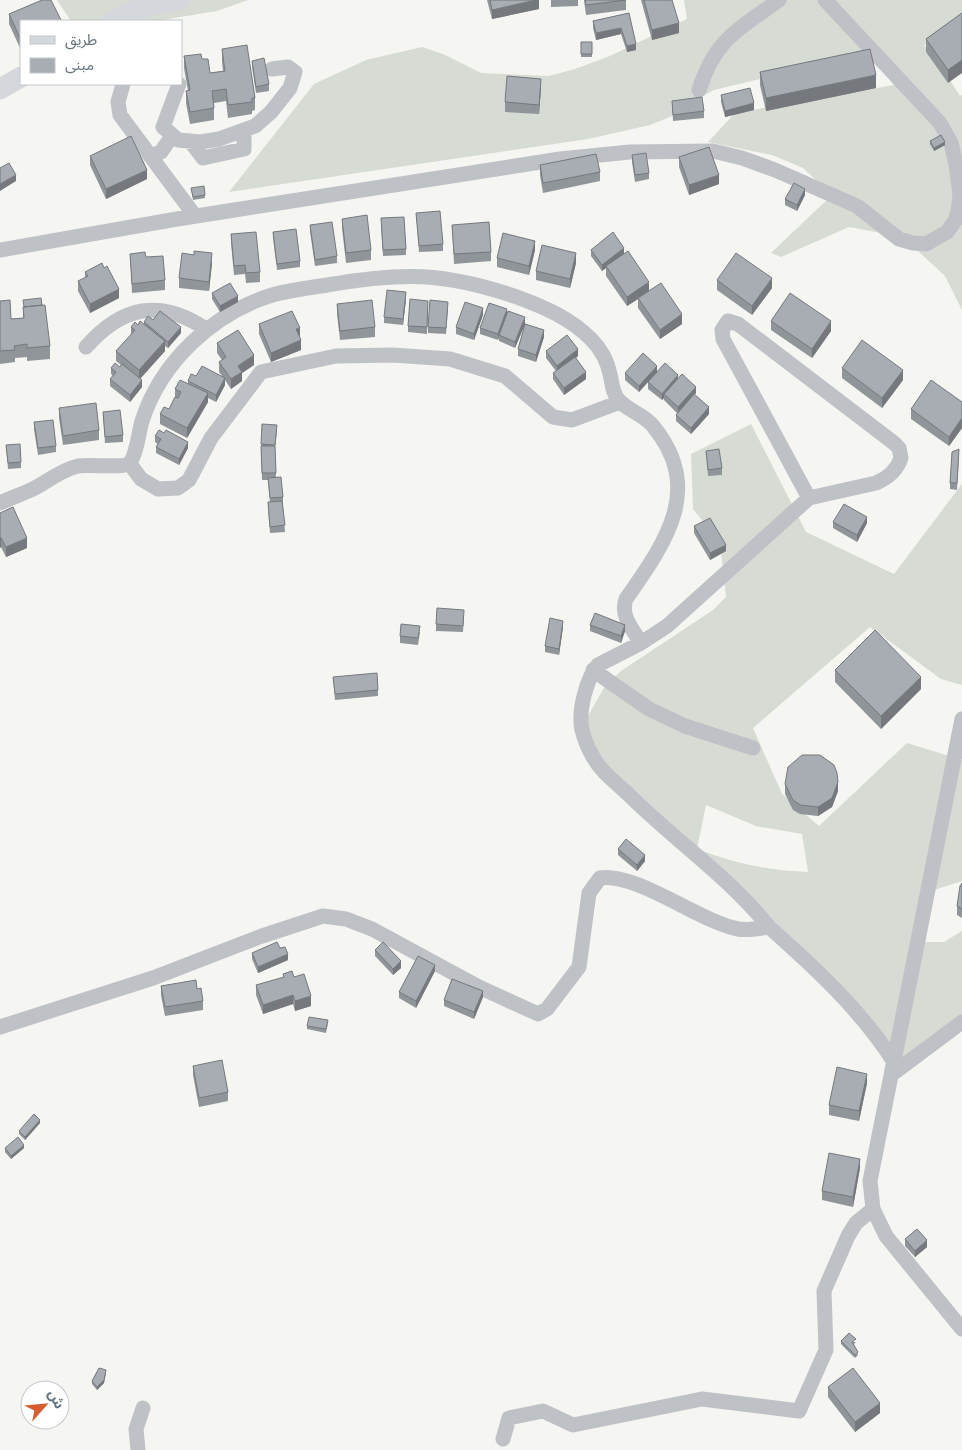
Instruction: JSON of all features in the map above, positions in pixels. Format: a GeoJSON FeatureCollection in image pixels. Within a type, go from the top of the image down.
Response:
{"type":"FeatureCollection","features":[{"type":"Feature","properties":{"kind":"street"},"geometry":{"type":"LineString","coordinates":[[116,20],[146,13],[178,0]]}},
{"type":"Feature","properties":{"kind":"street"},"geometry":{"type":"LineString","coordinates":[[699,90],[706,68],[715,52],[729,36],[779,0]]}},
{"type":"Feature","properties":{"kind":"street"},"geometry":{"type":"LineString","coordinates":[[0,250],[195,216],[560,159],[630,152],[713,152],[742,158],[856,206],[899,239],[912,243],[926,244],[947,232],[956,221],[958,211],[958,178],[956,145],[940,123],[825,0]]}},
{"type":"Feature","properties":{"kind":"street"},"geometry":{"type":"LineString","coordinates":[[179,85],[163,127],[178,140],[219,139],[255,126],[271,112],[290,88],[294,72],[288,67],[272,69]]}},
{"type":"Feature","properties":{"kind":"street"},"geometry":{"type":"LineString","coordinates":[[0,89],[20,78]]}},
{"type":"Feature","properties":{"kind":"street"},"geometry":{"type":"LineString","coordinates":[[123,85],[118,102],[120,115],[195,216]]}},
{"type":"Feature","properties":{"kind":"street"},"geometry":{"type":"LineString","coordinates":[[150,156],[161,152],[172,136]]}},
{"type":"Feature","properties":{"kind":"street"},"geometry":{"type":"LineString","coordinates":[[130,464],[142,421],[154,391],[177,359],[206,329],[253,302],[300,290],[370,278],[402,275],[455,280],[525,300],[552,310],[572,323],[592,340],[605,357],[615,395],[620,402],[651,422],[664,440],[674,462],[678,484],[677,502],[672,525],[662,546],[626,599],[623,607],[624,614],[641,643]]}},
{"type":"Feature","properties":{"kind":"street"},"geometry":{"type":"LineString","coordinates":[[86,347],[95,336],[128,315],[148,309],[170,311],[192,319],[206,329]]}},
{"type":"Feature","properties":{"kind":"street"},"geometry":{"type":"LineString","coordinates":[[809,498],[723,339],[722,330],[728,321],[738,324],[899,448],[901,458],[898,465],[885,479],[809,498],[667,626],[641,643],[608,659],[593,670],[581,720],[584,737],[598,765],[648,814],[741,894],[769,927],[802,956],[866,1022],[892,1069]]}},
{"type":"Feature","properties":{"kind":"street"},"geometry":{"type":"LineString","coordinates":[[130,464],[141,479],[158,489],[178,488],[189,480],[211,438],[261,372],[336,356],[393,355],[450,359],[506,376],[553,417],[572,420],[620,402]]}},
{"type":"Feature","properties":{"kind":"street"},"geometry":{"type":"LineString","coordinates":[[0,503],[78,466],[94,464],[121,466],[130,464]]}},
{"type":"Feature","properties":{"kind":"street"},"geometry":{"type":"LineString","coordinates":[[593,670],[649,709],[685,726],[753,748]]}},
{"type":"Feature","properties":{"kind":"street"},"geometry":{"type":"LineString","coordinates":[[962,719],[870,1181],[873,1209],[890,1241],[962,1329]]}},
{"type":"Feature","properties":{"kind":"street"},"geometry":{"type":"LineString","coordinates":[[0,1027],[152,978],[262,936],[323,916],[338,917],[365,926],[479,988],[538,1014],[547,1009],[579,967],[589,893],[600,878],[607,877],[620,879],[648,890],[739,929],[769,927]]}},
{"type":"Feature","properties":{"kind":"street"},"geometry":{"type":"LineString","coordinates":[[892,1069],[962,1022]]}},
{"type":"Feature","properties":{"kind":"street"},"geometry":{"type":"LineString","coordinates":[[503,1439],[509,1418],[542,1411],[573,1424],[702,1399],[799,1411],[826,1350],[824,1291],[848,1236],[856,1223],[873,1209]]}},
{"type":"Feature","properties":{"kind":"street"},"geometry":{"type":"LineString","coordinates":[[138,1450],[136,1429],[143,1408]]}},
{"type":"Feature","properties":{"kind":"shaded area"},"geometry":{"type":"Polygon","coordinates":[[[57,0],[248,0],[217,11],[162,20],[70,20],[57,0]]]}},
{"type":"Feature","properties":{"kind":"shaded area"},"geometry":{"type":"Polygon","coordinates":[[[684,0],[962,0],[962,14],[924,46],[930,49],[960,96],[962,95],[962,310],[945,276],[903,237],[849,227],[781,257],[771,253],[832,195],[803,168],[772,155],[708,142],[735,113],[894,85],[872,52],[714,90],[691,102],[672,116],[650,125],[588,139],[229,192],[314,84],[366,60],[422,47],[443,54],[481,73],[549,76],[610,56],[687,19],[684,0]]]}},
{"type":"Feature","properties":{"kind":"shaded area"},"geometry":{"type":"Polygon","coordinates":[[[751,424],[806,532],[894,574],[962,484],[962,685],[941,679],[870,627],[753,728],[782,794],[819,826],[907,743],[962,760],[962,881],[934,890],[925,942],[944,942],[962,931],[962,1019],[892,1069],[853,1014],[611,779],[584,723],[605,686],[621,671],[713,610],[726,597],[720,542],[693,509],[691,454],[751,424]],[[706,805],[697,849],[752,865],[779,870],[808,872],[802,834],[756,826],[706,805]]]}},
{"type":"Feature","properties":{"kind":"building"},"geometry":{"type":"Polygon","coordinates":[[[42,0],[51,0],[61,20],[20,20],[20,38],[9,14],[42,0]]]}},
{"type":"Feature","properties":{"kind":"building"},"geometry":{"type":"Polygon","coordinates":[[[490,0],[536,0],[492,10],[490,0]]]}},
{"type":"Feature","properties":{"kind":"building"},"geometry":{"type":"Polygon","coordinates":[[[585,0],[626,0],[586,5],[585,0]]]}},
{"type":"Feature","properties":{"kind":"building"},"geometry":{"type":"Polygon","coordinates":[[[644,0],[672,0],[679,23],[652,30],[644,0]]]}},
{"type":"Feature","properties":{"kind":"building"},"geometry":{"type":"Polygon","coordinates":[[[629,13],[636,44],[627,46],[621,28],[596,33],[593,21],[629,13]]]}},
{"type":"Feature","properties":{"kind":"building"},"geometry":{"type":"Polygon","coordinates":[[[962,13],[962,60],[948,70],[926,39],[962,13]]]}},
{"type":"Feature","properties":{"kind":"building"},"geometry":{"type":"Polygon","coordinates":[[[581,42],[592,42],[592,54],[581,54],[581,42]]]}},
{"type":"Feature","properties":{"kind":"building"},"geometry":{"type":"Polygon","coordinates":[[[247,45],[255,98],[252,98],[252,102],[228,105],[226,89],[212,91],[214,108],[190,112],[186,91],[190,90],[184,56],[201,54],[202,59],[208,59],[210,73],[225,71],[222,49],[247,45]]]}},
{"type":"Feature","properties":{"kind":"building"},"geometry":{"type":"Polygon","coordinates":[[[870,49],[876,75],[766,98],[760,72],[870,49]]]}},
{"type":"Feature","properties":{"kind":"building"},"geometry":{"type":"Polygon","coordinates":[[[264,58],[269,84],[256,87],[252,61],[264,58]]]}},
{"type":"Feature","properties":{"kind":"building"},"geometry":{"type":"Polygon","coordinates":[[[507,76],[541,79],[539,105],[505,102],[507,76]]]}},
{"type":"Feature","properties":{"kind":"building"},"geometry":{"type":"Polygon","coordinates":[[[750,88],[754,103],[725,111],[721,95],[750,88]]]}},
{"type":"Feature","properties":{"kind":"building"},"geometry":{"type":"Polygon","coordinates":[[[702,97],[704,111],[673,115],[672,101],[702,97]]]}},
{"type":"Feature","properties":{"kind":"building"},"geometry":{"type":"Polygon","coordinates":[[[941,135],[945,142],[934,148],[930,141],[941,135]]]}},
{"type":"Feature","properties":{"kind":"building"},"geometry":{"type":"Polygon","coordinates":[[[131,136],[147,170],[106,189],[90,156],[131,136]]]}},
{"type":"Feature","properties":{"kind":"building"},"geometry":{"type":"Polygon","coordinates":[[[709,147],[719,175],[689,185],[679,157],[709,147]]]}},
{"type":"Feature","properties":{"kind":"building"},"geometry":{"type":"Polygon","coordinates":[[[646,153],[649,173],[635,175],[632,155],[646,153]]]}},
{"type":"Feature","properties":{"kind":"building"},"geometry":{"type":"Polygon","coordinates":[[[596,154],[600,172],[543,183],[540,165],[596,154]]]}},
{"type":"Feature","properties":{"kind":"building"},"geometry":{"type":"Polygon","coordinates":[[[9,163],[16,175],[0,184],[0,168],[9,163]]]}},
{"type":"Feature","properties":{"kind":"building"},"geometry":{"type":"Polygon","coordinates":[[[794,183],[805,189],[797,205],[785,199],[794,183]]]}},
{"type":"Feature","properties":{"kind":"building"},"geometry":{"type":"Polygon","coordinates":[[[204,186],[205,195],[193,197],[191,188],[204,186]]]}},
{"type":"Feature","properties":{"kind":"building"},"geometry":{"type":"Polygon","coordinates":[[[440,211],[443,244],[419,246],[416,213],[440,211]]]}},
{"type":"Feature","properties":{"kind":"building"},"geometry":{"type":"Polygon","coordinates":[[[367,215],[371,250],[346,253],[342,219],[367,215]]]}},
{"type":"Feature","properties":{"kind":"building"},"geometry":{"type":"Polygon","coordinates":[[[404,217],[406,249],[383,250],[381,218],[404,217]]]}},
{"type":"Feature","properties":{"kind":"building"},"geometry":{"type":"Polygon","coordinates":[[[332,222],[337,256],[315,260],[310,225],[332,222]]]}},
{"type":"Feature","properties":{"kind":"building"},"geometry":{"type":"Polygon","coordinates":[[[489,222],[491,252],[454,254],[452,225],[489,222]]]}},
{"type":"Feature","properties":{"kind":"building"},"geometry":{"type":"Polygon","coordinates":[[[296,229],[300,261],[277,264],[273,232],[296,229]]]}},
{"type":"Feature","properties":{"kind":"building"},"geometry":{"type":"Polygon","coordinates":[[[256,232],[260,272],[246,273],[245,265],[234,266],[231,234],[256,232]]]}},
{"type":"Feature","properties":{"kind":"building"},"geometry":{"type":"Polygon","coordinates":[[[613,232],[624,248],[602,265],[591,250],[613,232]]]}},
{"type":"Feature","properties":{"kind":"building"},"geometry":{"type":"Polygon","coordinates":[[[503,233],[535,241],[529,266],[497,258],[503,233]]]}},
{"type":"Feature","properties":{"kind":"building"},"geometry":{"type":"Polygon","coordinates":[[[542,245],[576,253],[570,279],[536,271],[542,245]]]}},
{"type":"Feature","properties":{"kind":"building"},"geometry":{"type":"Polygon","coordinates":[[[194,251],[212,253],[209,282],[179,278],[182,253],[194,255],[194,251]]]}},
{"type":"Feature","properties":{"kind":"building"},"geometry":{"type":"Polygon","coordinates":[[[628,251],[649,282],[627,297],[606,266],[628,251]]]}},
{"type":"Feature","properties":{"kind":"building"},"geometry":{"type":"Polygon","coordinates":[[[145,252],[146,257],[163,256],[165,280],[132,284],[130,254],[145,252]]]}},
{"type":"Feature","properties":{"kind":"building"},"geometry":{"type":"Polygon","coordinates":[[[736,253],[772,278],[752,306],[717,280],[736,253]]]}},
{"type":"Feature","properties":{"kind":"building"},"geometry":{"type":"Polygon","coordinates":[[[102,263],[104,268],[107,266],[119,289],[90,304],[78,281],[88,276],[85,272],[102,263]]]}},
{"type":"Feature","properties":{"kind":"building"},"geometry":{"type":"Polygon","coordinates":[[[230,283],[238,296],[220,306],[212,293],[230,283]]]}},
{"type":"Feature","properties":{"kind":"building"},"geometry":{"type":"Polygon","coordinates":[[[661,283],[682,314],[660,330],[638,298],[661,283]]]}},
{"type":"Feature","properties":{"kind":"building"},"geometry":{"type":"Polygon","coordinates":[[[387,290],[406,292],[403,319],[384,317],[387,290]]]}},
{"type":"Feature","properties":{"kind":"building"},"geometry":{"type":"Polygon","coordinates":[[[790,293],[831,321],[812,349],[771,321],[790,293]]]}},
{"type":"Feature","properties":{"kind":"building"},"geometry":{"type":"Polygon","coordinates":[[[41,298],[42,305],[24,307],[23,300],[41,298]]]}},
{"type":"Feature","properties":{"kind":"building"},"geometry":{"type":"Polygon","coordinates":[[[410,299],[428,301],[427,327],[408,326],[410,299]]]}},
{"type":"Feature","properties":{"kind":"building"},"geometry":{"type":"Polygon","coordinates":[[[10,300],[11,319],[24,318],[23,307],[45,305],[50,346],[27,348],[27,344],[14,346],[15,350],[0,351],[0,301],[10,300]]]}},
{"type":"Feature","properties":{"kind":"building"},"geometry":{"type":"Polygon","coordinates":[[[372,300],[375,327],[340,331],[337,304],[372,300]]]}},
{"type":"Feature","properties":{"kind":"building"},"geometry":{"type":"Polygon","coordinates":[[[430,300],[448,302],[446,328],[428,327],[430,300]]]}},
{"type":"Feature","properties":{"kind":"building"},"geometry":{"type":"Polygon","coordinates":[[[465,302],[483,308],[474,334],[456,327],[465,302]]]}},
{"type":"Feature","properties":{"kind":"building"},"geometry":{"type":"Polygon","coordinates":[[[489,303],[507,309],[498,334],[480,328],[489,303]]]}},
{"type":"Feature","properties":{"kind":"building"},"geometry":{"type":"Polygon","coordinates":[[[160,311],[181,327],[168,342],[144,322],[148,316],[153,320],[160,311]]]}},
{"type":"Feature","properties":{"kind":"building"},"geometry":{"type":"Polygon","coordinates":[[[292,311],[300,328],[296,329],[301,340],[271,353],[259,324],[292,311]]]}},
{"type":"Feature","properties":{"kind":"building"},"geometry":{"type":"Polygon","coordinates":[[[508,311],[525,317],[515,342],[499,335],[508,311]]]}},
{"type":"Feature","properties":{"kind":"building"},"geometry":{"type":"Polygon","coordinates":[[[140,321],[165,341],[139,370],[116,351],[135,330],[131,327],[135,322],[138,325],[140,321]]]}},
{"type":"Feature","properties":{"kind":"building"},"geometry":{"type":"Polygon","coordinates":[[[525,324],[544,330],[536,355],[518,349],[525,324]]]}},
{"type":"Feature","properties":{"kind":"building"},"geometry":{"type":"Polygon","coordinates":[[[238,330],[254,355],[238,366],[242,372],[231,379],[219,362],[226,357],[217,343],[238,330]]]}},
{"type":"Feature","properties":{"kind":"building"},"geometry":{"type":"Polygon","coordinates":[[[567,335],[578,349],[557,366],[546,351],[567,335]]]}},
{"type":"Feature","properties":{"kind":"building"},"geometry":{"type":"Polygon","coordinates":[[[862,340],[903,370],[882,398],[842,368],[862,340]]]}},
{"type":"Feature","properties":{"kind":"building"},"geometry":{"type":"Polygon","coordinates":[[[643,353],[657,366],[639,386],[625,373],[643,353]]]}},
{"type":"Feature","properties":{"kind":"building"},"geometry":{"type":"Polygon","coordinates":[[[575,357],[586,372],[564,388],[553,373],[575,357]]]}},
{"type":"Feature","properties":{"kind":"building"},"geometry":{"type":"Polygon","coordinates":[[[115,363],[120,367],[122,364],[142,380],[130,395],[110,379],[116,372],[111,368],[115,363]]]}},
{"type":"Feature","properties":{"kind":"building"},"geometry":{"type":"Polygon","coordinates":[[[665,363],[678,375],[662,394],[648,382],[665,363]]]}},
{"type":"Feature","properties":{"kind":"building"},"geometry":{"type":"Polygon","coordinates":[[[202,366],[225,378],[216,395],[188,381],[191,374],[196,376],[202,366]]]}},
{"type":"Feature","properties":{"kind":"building"},"geometry":{"type":"Polygon","coordinates":[[[682,374],[696,387],[678,407],[664,394],[682,374]]]}},
{"type":"Feature","properties":{"kind":"building"},"geometry":{"type":"Polygon","coordinates":[[[180,380],[208,393],[187,428],[160,414],[164,407],[169,409],[175,397],[178,398],[181,392],[175,389],[180,380]]]}},
{"type":"Feature","properties":{"kind":"building"},"geometry":{"type":"Polygon","coordinates":[[[931,380],[962,402],[962,418],[949,437],[911,409],[931,380]]]}},
{"type":"Feature","properties":{"kind":"building"},"geometry":{"type":"Polygon","coordinates":[[[694,394],[709,407],[691,428],[676,415],[694,394]]]}},
{"type":"Feature","properties":{"kind":"building"},"geometry":{"type":"Polygon","coordinates":[[[96,403],[99,430],[63,436],[59,408],[96,403]]]}},
{"type":"Feature","properties":{"kind":"building"},"geometry":{"type":"Polygon","coordinates":[[[120,410],[123,435],[105,437],[103,412],[120,410]]]}},
{"type":"Feature","properties":{"kind":"building"},"geometry":{"type":"Polygon","coordinates":[[[53,420],[56,446],[38,448],[34,422],[53,420]]]}},
{"type":"Feature","properties":{"kind":"building"},"geometry":{"type":"Polygon","coordinates":[[[262,424],[277,425],[275,445],[261,444],[262,424]]]}},
{"type":"Feature","properties":{"kind":"building"},"geometry":{"type":"Polygon","coordinates":[[[159,430],[164,433],[166,430],[188,442],[179,459],[156,447],[161,439],[155,436],[159,430]]]}},
{"type":"Feature","properties":{"kind":"building"},"geometry":{"type":"Polygon","coordinates":[[[20,444],[21,462],[8,463],[6,445],[20,444]]]}},
{"type":"Feature","properties":{"kind":"building"},"geometry":{"type":"Polygon","coordinates":[[[261,446],[275,446],[276,473],[262,473],[261,446]]]}},
{"type":"Feature","properties":{"kind":"building"},"geometry":{"type":"Polygon","coordinates":[[[719,449],[722,468],[708,470],[706,451],[719,449]]]}},
{"type":"Feature","properties":{"kind":"building"},"geometry":{"type":"Polygon","coordinates":[[[959,449],[957,483],[950,483],[952,452],[959,449]]]}},
{"type":"Feature","properties":{"kind":"building"},"geometry":{"type":"Polygon","coordinates":[[[281,477],[283,497],[270,498],[268,478],[281,477]]]}},
{"type":"Feature","properties":{"kind":"building"},"geometry":{"type":"Polygon","coordinates":[[[282,501],[285,525],[270,527],[268,502],[282,501]]]}},
{"type":"Feature","properties":{"kind":"building"},"geometry":{"type":"Polygon","coordinates":[[[844,504],[867,517],[857,535],[833,522],[844,504]]]}},
{"type":"Feature","properties":{"kind":"building"},"geometry":{"type":"Polygon","coordinates":[[[13,507],[27,538],[6,547],[0,538],[0,513],[13,507]]]}},
{"type":"Feature","properties":{"kind":"building"},"geometry":{"type":"Polygon","coordinates":[[[710,518],[726,545],[710,553],[694,526],[710,518]]]}},
{"type":"Feature","properties":{"kind":"building"},"geometry":{"type":"Polygon","coordinates":[[[437,608],[464,610],[463,626],[436,624],[437,608]]]}},
{"type":"Feature","properties":{"kind":"building"},"geometry":{"type":"Polygon","coordinates":[[[595,613],[625,625],[621,636],[590,625],[595,613]]]}},
{"type":"Feature","properties":{"kind":"building"},"geometry":{"type":"Polygon","coordinates":[[[550,618],[563,621],[559,649],[545,646],[550,618]]]}},
{"type":"Feature","properties":{"kind":"building"},"geometry":{"type":"Polygon","coordinates":[[[401,624],[420,626],[418,638],[400,636],[401,624]]]}},
{"type":"Feature","properties":{"kind":"building"},"geometry":{"type":"Polygon","coordinates":[[[875,630],[921,677],[881,716],[835,670],[875,630]]]}},
{"type":"Feature","properties":{"kind":"building"},"geometry":{"type":"Polygon","coordinates":[[[377,673],[378,690],[335,694],[333,677],[377,673]]]}},
{"type":"Feature","properties":{"kind":"building"},"geometry":{"type":"Polygon","coordinates":[[[802,755],[820,755],[834,765],[837,773],[838,782],[832,798],[818,807],[800,805],[793,800],[785,784],[788,767],[802,755]]]}},
{"type":"Feature","properties":{"kind":"building"},"geometry":{"type":"Polygon","coordinates":[[[626,839],[645,855],[637,865],[618,849],[626,839]]]}},
{"type":"Feature","properties":{"kind":"building"},"geometry":{"type":"Polygon","coordinates":[[[962,883],[962,909],[957,906],[962,883]]]}},
{"type":"Feature","properties":{"kind":"building"},"geometry":{"type":"Polygon","coordinates":[[[277,942],[280,948],[285,947],[288,954],[258,967],[252,953],[277,942]]]}},
{"type":"Feature","properties":{"kind":"building"},"geometry":{"type":"Polygon","coordinates":[[[383,942],[401,961],[393,969],[375,950],[383,942]]]}},
{"type":"Feature","properties":{"kind":"building"},"geometry":{"type":"Polygon","coordinates":[[[418,956],[435,965],[416,1001],[399,992],[418,956]]]}},
{"type":"Feature","properties":{"kind":"building"},"geometry":{"type":"Polygon","coordinates":[[[292,971],[294,977],[304,974],[311,996],[295,1001],[293,995],[263,1005],[256,985],[284,977],[283,974],[292,971]]]}},
{"type":"Feature","properties":{"kind":"building"},"geometry":{"type":"Polygon","coordinates":[[[452,979],[483,991],[474,1012],[444,1000],[452,979]]]}},
{"type":"Feature","properties":{"kind":"building"},"geometry":{"type":"Polygon","coordinates":[[[196,980],[197,989],[201,988],[203,1001],[165,1007],[161,986],[196,980]]]}},
{"type":"Feature","properties":{"kind":"building"},"geometry":{"type":"Polygon","coordinates":[[[309,1017],[328,1020],[326,1029],[307,1026],[309,1017]]]}},
{"type":"Feature","properties":{"kind":"building"},"geometry":{"type":"Polygon","coordinates":[[[222,1060],[228,1092],[199,1098],[193,1066],[222,1060]]]}},
{"type":"Feature","properties":{"kind":"building"},"geometry":{"type":"Polygon","coordinates":[[[837,1067],[867,1074],[859,1111],[829,1105],[837,1067]]]}},
{"type":"Feature","properties":{"kind":"building"},"geometry":{"type":"Polygon","coordinates":[[[34,1114],[40,1120],[25,1137],[19,1131],[34,1114]]]}},
{"type":"Feature","properties":{"kind":"building"},"geometry":{"type":"Polygon","coordinates":[[[18,1137],[24,1145],[11,1156],[5,1148],[18,1137]]]}},
{"type":"Feature","properties":{"kind":"building"},"geometry":{"type":"Polygon","coordinates":[[[829,1153],[860,1159],[853,1197],[822,1191],[829,1153]]]}},
{"type":"Feature","properties":{"kind":"building"},"geometry":{"type":"Polygon","coordinates":[[[917,1229],[927,1240],[915,1251],[905,1239],[917,1229]]]}},
{"type":"Feature","properties":{"kind":"building"},"geometry":{"type":"Polygon","coordinates":[[[849,1333],[856,1339],[852,1342],[858,1352],[855,1355],[841,1341],[849,1333]]]}},
{"type":"Feature","properties":{"kind":"building"},"geometry":{"type":"Polygon","coordinates":[[[99,1368],[106,1370],[104,1380],[97,1387],[92,1381],[99,1368]]]}},
{"type":"Feature","properties":{"kind":"building"},"geometry":{"type":"Polygon","coordinates":[[[853,1368],[880,1403],[855,1422],[828,1387],[853,1368]]]}}]}
